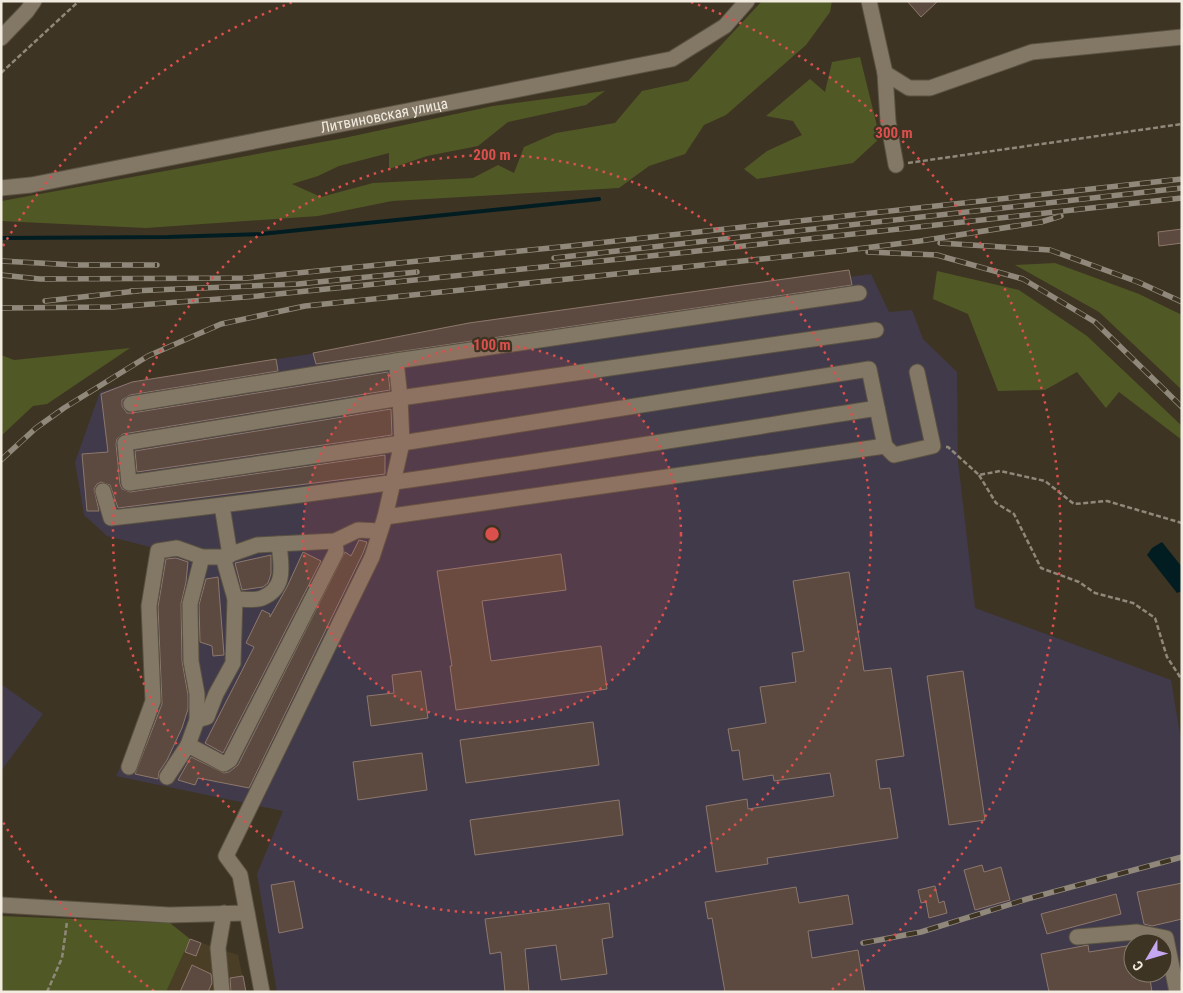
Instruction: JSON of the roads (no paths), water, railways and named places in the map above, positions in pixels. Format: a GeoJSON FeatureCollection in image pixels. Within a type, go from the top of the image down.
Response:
{"type":"FeatureCollection","features":[{"type":"Feature","properties":{"kind":"street"},"geometry":{"type":"LineString","coordinates":[[1,38],[34,1]]}},
{"type":"Feature","properties":{"kind":"street","name":"Литвиновская улица"},"geometry":{"type":"LineString","coordinates":[[1,188],[31,185],[672,59],[725,26],[746,1]]}},
{"type":"Feature","properties":{"kind":"street"},"geometry":{"type":"LineString","coordinates":[[869,1],[885,73],[888,121],[896,165]]}},
{"type":"Feature","properties":{"kind":"street"},"geometry":{"type":"LineString","coordinates":[[885,73],[909,88],[930,88],[1032,52],[1182,37]]}},
{"type":"Feature","properties":{"kind":"street"},"geometry":{"type":"LineString","coordinates":[[131,404],[396,361],[859,293]]}},
{"type":"Feature","properties":{"kind":"street"},"geometry":{"type":"LineString","coordinates":[[876,330],[400,398],[125,443],[130,483],[402,443],[869,369],[885,446],[894,454],[933,446],[917,372]]}},
{"type":"Feature","properties":{"kind":"street"},"geometry":{"type":"LineString","coordinates":[[262,992],[240,875],[226,856],[372,557],[402,443],[396,361]]}},
{"type":"Feature","properties":{"kind":"street"},"geometry":{"type":"LineString","coordinates":[[103,491],[111,518],[222,506],[393,482],[877,408]]}},
{"type":"Feature","properties":{"kind":"street"},"geometry":{"type":"LineString","coordinates":[[129,767],[153,701],[149,606],[158,551],[177,548],[202,556],[227,556],[257,545],[335,541],[358,530],[382,524],[885,446]]}},
{"type":"Feature","properties":{"kind":"street"},"geometry":{"type":"LineString","coordinates":[[197,720],[207,717],[216,694],[233,663],[235,599],[227,556],[222,506]]}},
{"type":"Feature","properties":{"kind":"street"},"geometry":{"type":"LineString","coordinates":[[188,745],[224,764],[230,760],[336,552],[335,541]]}},
{"type":"Feature","properties":{"kind":"street"},"geometry":{"type":"LineString","coordinates":[[235,599],[261,599],[275,590],[282,576],[279,544]]}},
{"type":"Feature","properties":{"kind":"street"},"geometry":{"type":"LineString","coordinates":[[167,776],[188,745],[197,720],[198,694],[191,661],[190,604],[202,556]]}},
{"type":"Feature","properties":{"kind":"street"},"geometry":{"type":"LineString","coordinates":[[198,694],[216,694]]}},
{"type":"Feature","properties":{"kind":"street"},"geometry":{"type":"LineString","coordinates":[[1,905],[169,915],[247,913]]}},
{"type":"Feature","properties":{"kind":"street"},"geometry":{"type":"LineString","coordinates":[[222,992],[218,948],[224,913]]}},
{"type":"Feature","properties":{"kind":"street"},"geometry":{"type":"LineString","coordinates":[[1077,937],[1137,932],[1166,938],[1177,992]]}},
{"type":"Feature","properties":{"kind":"water"},"geometry":{"type":"Polygon","coordinates":[[[1162,542],[1182,567],[1182,591],[1177,593],[1147,555],[1152,548],[1162,542]]]}},
{"type":"Feature","properties":{"kind":"waterway"},"geometry":{"type":"LineString","coordinates":[[1,238],[168,237],[261,234],[599,199]]}},
{"type":"Feature","properties":{"kind":"railway"},"geometry":{"type":"LineString","coordinates":[[1,275],[40,279],[247,278],[570,246],[1182,179]]}},
{"type":"Feature","properties":{"kind":"railway"},"geometry":{"type":"LineString","coordinates":[[554,258],[1182,188]]}},
{"type":"Feature","properties":{"kind":"railway"},"geometry":{"type":"LineString","coordinates":[[1,308],[112,307],[258,296],[679,253],[1182,198]]}},
{"type":"Feature","properties":{"kind":"railway"},"geometry":{"type":"LineString","coordinates":[[1,460],[36,428],[64,408],[148,356],[221,324],[305,306],[840,251],[920,241],[1041,222],[1061,216]]}},
{"type":"Feature","properties":{"kind":"railway"},"geometry":{"type":"LineString","coordinates":[[940,243],[1050,250],[1138,282],[1182,302]]}},
{"type":"Feature","properties":{"kind":"railway"},"geometry":{"type":"LineString","coordinates":[[868,252],[937,255],[1023,279],[1095,322],[1182,407]]}},
{"type":"Feature","properties":{"kind":"railway"},"geometry":{"type":"LineString","coordinates":[[1,261],[77,265],[157,265]]}},
{"type":"Feature","properties":{"kind":"railway"},"geometry":{"type":"LineString","coordinates":[[131,291],[298,284],[417,272]]}},
{"type":"Feature","properties":{"kind":"railway"},"geometry":{"type":"LineString","coordinates":[[45,301],[137,291]]}},
{"type":"Feature","properties":{"kind":"railway"},"geometry":{"type":"LineString","coordinates":[[863,943],[921,932],[1027,899],[1182,857]]}}]}
